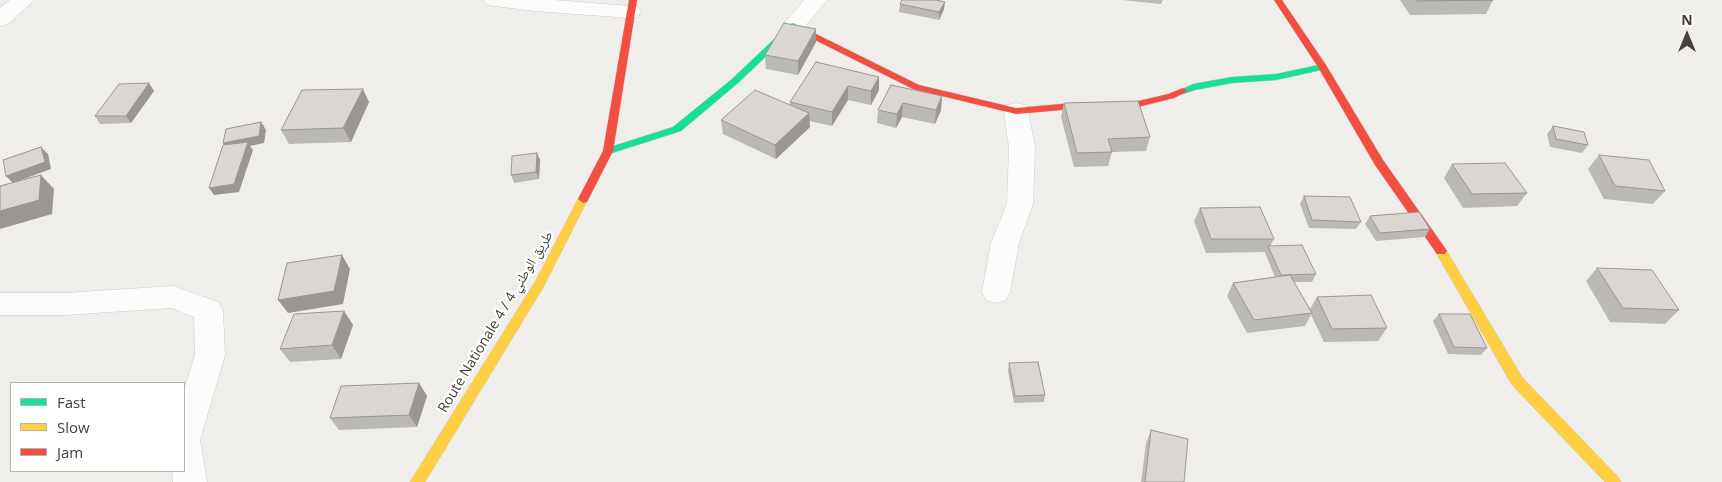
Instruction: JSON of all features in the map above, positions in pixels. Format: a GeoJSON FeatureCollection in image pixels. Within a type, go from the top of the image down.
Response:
{"type":"FeatureCollection","features":[{"type":"Feature","properties":{"kind":"street"},"geometry":{"type":"LineString","coordinates":[[0,19],[23,0]]}},
{"type":"Feature","properties":{"kind":"street"},"geometry":{"type":"LineString","coordinates":[[496,0],[535,5],[632,6]]}},
{"type":"Feature","properties":{"kind":"street"},"geometry":{"type":"LineString","coordinates":[[608,151],[677,129],[735,81],[793,26],[816,0]]}},
{"type":"Feature","properties":{"kind":"street"},"geometry":{"type":"LineString","coordinates":[[1278,0],[1323,67],[1379,162],[1446,258],[1517,381],[1614,482]]}},
{"type":"Feature","properties":{"kind":"street","name":"Route Nationale 4 / طريق الوطني 4"},"geometry":{"type":"LineString","coordinates":[[417,482],[540,283],[608,151],[632,6]]}},
{"type":"Feature","properties":{"kind":"street"},"geometry":{"type":"LineString","coordinates":[[793,26],[916,87],[1016,111],[1073,106],[1122,108],[1171,96],[1194,87],[1232,80],[1276,77],[1323,67]]}},
{"type":"Feature","properties":{"kind":"street"},"geometry":{"type":"LineString","coordinates":[[996,292],[1005,243],[1020,204],[1022,147],[1016,111]]}},
{"type":"Feature","properties":{"kind":"street"},"geometry":{"type":"LineString","coordinates":[[0,304],[65,304],[173,298],[208,310],[210,355],[185,437]]}},
{"type":"Feature","properties":{"kind":"street"},"geometry":{"type":"LineString","coordinates":[[185,447],[190,482]]}},
{"type":"Feature","properties":{"kind":"building"},"geometry":{"type":"Polygon","coordinates":[[[902,0],[936,0],[945,2],[939,12],[900,4],[902,0]]]}},
{"type":"Feature","properties":{"kind":"building"},"geometry":{"type":"Polygon","coordinates":[[[1416,0],[1493,0],[1417,1],[1416,0]]]}},
{"type":"Feature","properties":{"kind":"building"},"geometry":{"type":"Polygon","coordinates":[[[784,23],[816,29],[798,61],[765,55],[784,23]]]}},
{"type":"Feature","properties":{"kind":"building"},"geometry":{"type":"Polygon","coordinates":[[[816,62],[879,77],[871,91],[848,86],[832,112],[790,102],[816,62]]]}},
{"type":"Feature","properties":{"kind":"building"},"geometry":{"type":"Polygon","coordinates":[[[149,83],[126,116],[95,116],[119,84],[149,83]]]}},
{"type":"Feature","properties":{"kind":"building"},"geometry":{"type":"Polygon","coordinates":[[[891,85],[942,96],[936,110],[903,103],[897,114],[878,110],[891,85]]]}},
{"type":"Feature","properties":{"kind":"building"},"geometry":{"type":"Polygon","coordinates":[[[363,89],[343,128],[281,130],[302,90],[363,89]]]}},
{"type":"Feature","properties":{"kind":"building"},"geometry":{"type":"Polygon","coordinates":[[[755,90],[809,113],[775,145],[721,120],[755,90]]]}},
{"type":"Feature","properties":{"kind":"building"},"geometry":{"type":"Polygon","coordinates":[[[1138,101],[1150,137],[1108,139],[1112,152],[1077,153],[1064,103],[1138,101]]]}},
{"type":"Feature","properties":{"kind":"building"},"geometry":{"type":"Polygon","coordinates":[[[261,122],[259,136],[223,143],[226,129],[261,122]]]}},
{"type":"Feature","properties":{"kind":"building"},"geometry":{"type":"Polygon","coordinates":[[[1553,126],[1584,132],[1588,145],[1556,139],[1553,126]]]}},
{"type":"Feature","properties":{"kind":"building"},"geometry":{"type":"Polygon","coordinates":[[[248,142],[234,184],[209,188],[223,145],[248,142]]]}},
{"type":"Feature","properties":{"kind":"building"},"geometry":{"type":"Polygon","coordinates":[[[41,147],[45,162],[6,176],[3,160],[41,147]]]}},
{"type":"Feature","properties":{"kind":"building"},"geometry":{"type":"Polygon","coordinates":[[[537,153],[536,172],[511,175],[512,156],[537,153]]]}},
{"type":"Feature","properties":{"kind":"building"},"geometry":{"type":"Polygon","coordinates":[[[1599,155],[1649,160],[1665,191],[1615,186],[1599,155]]]}},
{"type":"Feature","properties":{"kind":"building"},"geometry":{"type":"Polygon","coordinates":[[[1505,163],[1527,193],[1472,194],[1452,164],[1505,163]]]}},
{"type":"Feature","properties":{"kind":"building"},"geometry":{"type":"Polygon","coordinates":[[[41,175],[39,200],[0,211],[0,186],[41,175]]]}},
{"type":"Feature","properties":{"kind":"building"},"geometry":{"type":"Polygon","coordinates":[[[1304,196],[1350,197],[1361,222],[1312,220],[1304,196]]]}},
{"type":"Feature","properties":{"kind":"building"},"geometry":{"type":"Polygon","coordinates":[[[1260,207],[1274,239],[1211,239],[1200,208],[1260,207]]]}},
{"type":"Feature","properties":{"kind":"building"},"geometry":{"type":"Polygon","coordinates":[[[1419,212],[1430,229],[1380,233],[1370,216],[1419,212]]]}},
{"type":"Feature","properties":{"kind":"building"},"geometry":{"type":"Polygon","coordinates":[[[1302,245],[1316,274],[1281,275],[1268,246],[1302,245]]]}},
{"type":"Feature","properties":{"kind":"building"},"geometry":{"type":"Polygon","coordinates":[[[342,255],[334,291],[278,300],[287,263],[342,255]]]}},
{"type":"Feature","properties":{"kind":"building"},"geometry":{"type":"Polygon","coordinates":[[[1597,268],[1652,270],[1679,310],[1623,308],[1597,268]]]}},
{"type":"Feature","properties":{"kind":"building"},"geometry":{"type":"Polygon","coordinates":[[[1290,275],[1312,313],[1254,320],[1233,283],[1290,275]]]}},
{"type":"Feature","properties":{"kind":"building"},"geometry":{"type":"Polygon","coordinates":[[[1371,295],[1387,328],[1332,329],[1317,297],[1371,295]]]}},
{"type":"Feature","properties":{"kind":"building"},"geometry":{"type":"Polygon","coordinates":[[[344,311],[332,345],[280,349],[294,314],[344,311]]]}},
{"type":"Feature","properties":{"kind":"building"},"geometry":{"type":"Polygon","coordinates":[[[1439,314],[1470,314],[1487,348],[1454,347],[1439,314]]]}},
{"type":"Feature","properties":{"kind":"building"},"geometry":{"type":"Polygon","coordinates":[[[1038,362],[1045,395],[1015,396],[1009,363],[1038,362]]]}},
{"type":"Feature","properties":{"kind":"building"},"geometry":{"type":"Polygon","coordinates":[[[419,383],[409,415],[330,418],[341,386],[419,383]]]}},
{"type":"Feature","properties":{"kind":"building"},"geometry":{"type":"Polygon","coordinates":[[[1151,430],[1188,439],[1184,482],[1145,482],[1151,430]]]}},
{"type":"Feature","properties":{"kind":"traffic: fast"},"geometry":{"type":"LineString","coordinates":[[608,151],[677,129],[735,81],[793,26],[810,34]]}},
{"type":"Feature","properties":{"kind":"traffic: fast"},"geometry":{"type":"LineString","coordinates":[[1183,91],[1193,87],[1232,80],[1276,77],[1323,67]]}},
{"type":"Feature","properties":{"kind":"traffic: slow"},"geometry":{"type":"LineString","coordinates":[[417,482],[540,283],[583,199]]}},
{"type":"Feature","properties":{"kind":"traffic: slow"},"geometry":{"type":"LineString","coordinates":[[1441,251],[1517,381],[1614,482]]}},
{"type":"Feature","properties":{"kind":"traffic: jam"},"geometry":{"type":"LineString","coordinates":[[583,199],[608,151],[633,0]]}},
{"type":"Feature","properties":{"kind":"traffic: jam"},"geometry":{"type":"LineString","coordinates":[[1278,0],[1323,67],[1379,162],[1441,251]]}},
{"type":"Feature","properties":{"kind":"traffic: jam"},"geometry":{"type":"LineString","coordinates":[[810,34],[916,87],[1016,111],[1073,106],[1122,108],[1171,96],[1183,91]]}}]}
